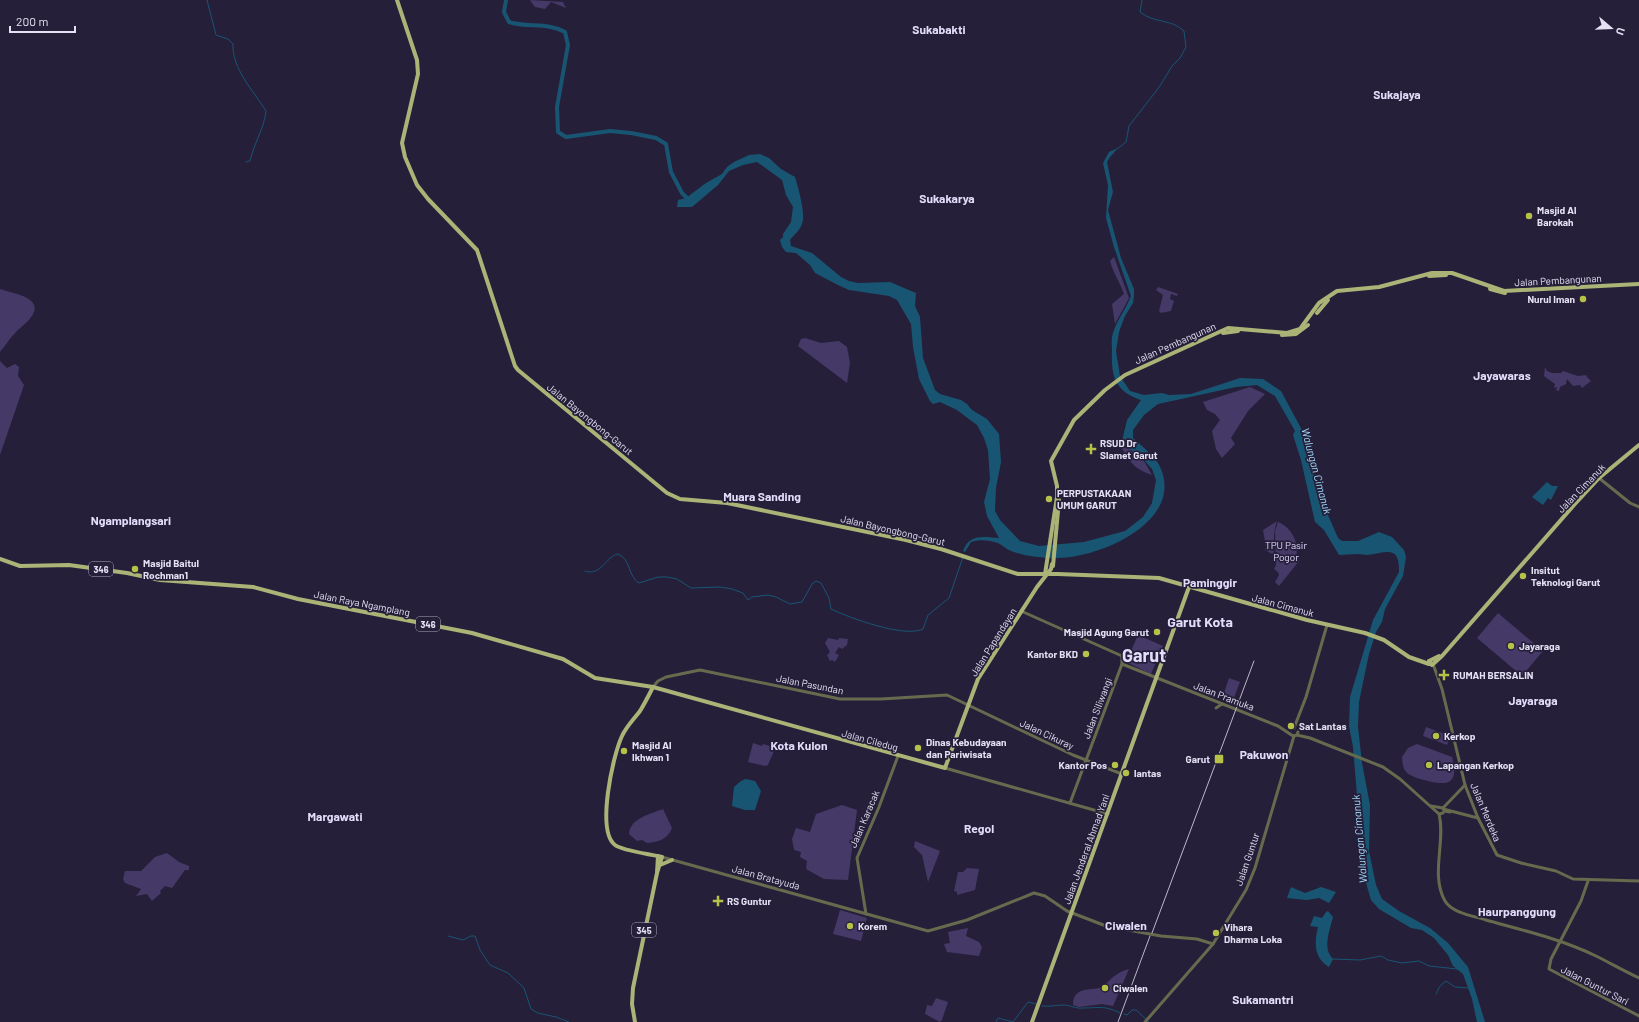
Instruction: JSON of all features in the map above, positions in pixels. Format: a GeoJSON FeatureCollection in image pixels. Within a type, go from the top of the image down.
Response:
{"type":"FeatureCollection","features":[{"type":"Feature","properties":{"kind":"main road","name":"Jalan Bayongbong-Garut"},"geometry":{"type":"LineString","coordinates":[[397,0],[418,63],[418,74],[402,143],[405,158],[417,185],[428,199],[477,250],[512,359],[518,370],[667,493],[680,499],[727,503],[875,533],[941,549],[1018,574],[1045,574]]}},
{"type":"Feature","properties":{"kind":"main road","name":"Jalan Pembangunan"},"geometry":{"type":"LineString","coordinates":[[1045,574],[1051,558],[1057,498],[1057,486],[1051,461],[1074,420],[1097,397],[1122,378],[1226,329],[1287,333],[1295,331],[1306,323],[1319,303],[1337,291],[1379,287],[1433,274],[1452,273],[1490,288],[1504,291],[1639,285]]}},
{"type":"Feature","properties":{"kind":"main road","name":"Jalan Cimanuk"},"geometry":{"type":"LineString","coordinates":[[1045,574],[1153,577],[1327,625],[1365,633],[1379,638],[1416,660],[1431,663],[1443,654],[1599,478],[1639,445]]}},
{"type":"Feature","properties":{"kind":"main road"},"geometry":{"type":"LineString","coordinates":[[1051,558],[1054,571],[1058,574]]}},
{"type":"Feature","properties":{"kind":"main road","name":"Jalan Raya Ngamplang"},"geometry":{"type":"LineString","coordinates":[[0,559],[18,566],[69,565],[127,573],[160,580],[253,587],[297,599],[472,632],[559,657],[595,678],[653,687]]}},
{"type":"Feature","properties":{"kind":"main road","name":"Jalan Papandayan"},"geometry":{"type":"LineString","coordinates":[[945,768],[978,680],[1045,574],[1051,569],[1052,564]]}},
{"type":"Feature","properties":{"kind":"main road","name":"Jalan Jenderal Ahmad Yani"},"geometry":{"type":"LineString","coordinates":[[1032,1022],[1189,587]]}},
{"type":"Feature","properties":{"kind":"main road","name":"Jalan Ciledug"},"geometry":{"type":"LineString","coordinates":[[653,687],[945,768]]}},
{"type":"Feature","properties":{"kind":"main road","name":"Jalan Bratayuda"},"geometry":{"type":"LineString","coordinates":[[653,687],[645,703],[624,731],[619,742],[607,794],[608,831],[611,841],[619,847],[660,857]]}},
{"type":"Feature","properties":{"kind":"main road","name":"345"},"geometry":{"type":"LineString","coordinates":[[650,854],[658,865]]}},
{"type":"Feature","properties":{"kind":"main road","name":"345"},"geometry":{"type":"LineString","coordinates":[[635,1022],[632,1004],[633,988],[660,857]]}},
{"type":"Feature","properties":{"kind":"main road"},"geometry":{"type":"LineString","coordinates":[[658,865],[672,860]]}},
{"type":"Feature","properties":{"kind":"street"},"geometry":{"type":"LineString","coordinates":[[1599,478],[1630,503],[1639,507]]}},
{"type":"Feature","properties":{"kind":"street"},"geometry":{"type":"LineString","coordinates":[[1021,611],[1122,656],[1122,664]]}},
{"type":"Feature","properties":{"kind":"street","name":"Jalan Guntur"},"geometry":{"type":"LineString","coordinates":[[1146,1021],[1213,944],[1249,883],[1327,625]]}},
{"type":"Feature","properties":{"kind":"street","name":"Jalan Merdeka"},"geometry":{"type":"LineString","coordinates":[[1431,663],[1438,678],[1465,785],[1478,818],[1495,854],[1499,857],[1556,871],[1573,879],[1588,881],[1639,881]]}},
{"type":"Feature","properties":{"kind":"street","name":"Jalan Pramuka"},"geometry":{"type":"LineString","coordinates":[[1122,664],[1156,680],[1222,704],[1294,733]]}},
{"type":"Feature","properties":{"kind":"street","name":"Jalan Siliwangi"},"geometry":{"type":"LineString","coordinates":[[1070,803],[1122,664]]}},
{"type":"Feature","properties":{"kind":"street","name":"Jalan Pasundan"},"geometry":{"type":"LineString","coordinates":[[653,687],[658,681],[666,677],[689,671],[700,670],[840,699],[896,699],[942,694],[968,704]]}},
{"type":"Feature","properties":{"kind":"street","name":"Jalan Cikuray"},"geometry":{"type":"LineString","coordinates":[[968,704],[1024,732],[1086,760],[1122,774]]}},
{"type":"Feature","properties":{"kind":"street"},"geometry":{"type":"LineString","coordinates":[[1216,708],[1222,704]]}},
{"type":"Feature","properties":{"kind":"street"},"geometry":{"type":"LineString","coordinates":[[1294,733],[1367,760],[1392,773],[1431,806],[1438,813],[1441,822]]}},
{"type":"Feature","properties":{"kind":"street","name":"Jalan Karacak"},"geometry":{"type":"LineString","coordinates":[[866,914],[857,858],[858,853],[879,807],[898,756]]}},
{"type":"Feature","properties":{"kind":"street","name":"Jalan Ciledug"},"geometry":{"type":"LineString","coordinates":[[945,768],[1108,814]]}},
{"type":"Feature","properties":{"kind":"street"},"geometry":{"type":"LineString","coordinates":[[1438,813],[1465,785]]}},
{"type":"Feature","properties":{"kind":"street"},"geometry":{"type":"LineString","coordinates":[[1431,806],[1478,818]]}},
{"type":"Feature","properties":{"kind":"street"},"geometry":{"type":"LineString","coordinates":[[1438,813],[1442,809]]}},
{"type":"Feature","properties":{"kind":"street"},"geometry":{"type":"LineString","coordinates":[[1442,809],[1438,878],[1447,904],[1467,914],[1561,942],[1594,955],[1639,978]]}},
{"type":"Feature","properties":{"kind":"street","name":"Jalan Bratayuda"},"geometry":{"type":"LineString","coordinates":[[660,857],[928,931],[967,920],[1034,893],[1045,896],[1058,906],[1113,928],[1161,936],[1197,939],[1213,944]]}},
{"type":"Feature","properties":{"kind":"street","name":"Jalan Guntur Sari"},"geometry":{"type":"LineString","coordinates":[[1588,881],[1581,901],[1549,965],[1550,971],[1639,1016]]}},
{"type":"Feature","properties":{"kind":"green space"},"geometry":{"type":"Polygon","coordinates":[[[530,0],[563,2],[566,8],[551,2],[545,9],[535,7],[530,0]]]}},
{"type":"Feature","properties":{"kind":"green space"},"geometry":{"type":"Polygon","coordinates":[[[1114,257],[1129,298],[1115,324],[1112,304],[1124,294],[1110,261],[1114,257]]]}},
{"type":"Feature","properties":{"kind":"green space"},"geometry":{"type":"Polygon","coordinates":[[[1158,287],[1178,294],[1177,296],[1171,294],[1170,299],[1174,301],[1171,311],[1161,313],[1159,311],[1163,295],[1156,290],[1158,287]]]}},
{"type":"Feature","properties":{"kind":"green space"},"geometry":{"type":"Polygon","coordinates":[[[0,289],[27,298],[34,304],[35,309],[31,318],[14,334],[0,352],[0,289]]]}},
{"type":"Feature","properties":{"kind":"green space"},"geometry":{"type":"Polygon","coordinates":[[[805,338],[821,343],[839,341],[847,347],[850,363],[847,383],[798,346],[801,339],[805,338]]]}},
{"type":"Feature","properties":{"kind":"green space"},"geometry":{"type":"Polygon","coordinates":[[[0,361],[7,368],[15,364],[19,367],[18,376],[24,385],[0,455],[0,361]]]}},
{"type":"Feature","properties":{"kind":"green space"},"geometry":{"type":"Polygon","coordinates":[[[1545,367],[1547,371],[1552,373],[1561,373],[1563,371],[1578,376],[1586,375],[1591,381],[1582,388],[1580,385],[1573,386],[1567,379],[1566,384],[1560,387],[1559,391],[1556,390],[1557,387],[1554,388],[1555,384],[1544,376],[1545,367]]]}},
{"type":"Feature","properties":{"kind":"green space"},"geometry":{"type":"Polygon","coordinates":[[[1250,387],[1265,394],[1248,411],[1231,438],[1235,444],[1222,458],[1216,449],[1212,431],[1220,420],[1215,414],[1207,410],[1203,402],[1250,387]]]}},
{"type":"Feature","properties":{"kind":"green space"},"geometry":{"type":"Polygon","coordinates":[[[1123,444],[1144,461],[1152,475],[1134,465],[1121,447],[1123,444]]]}},
{"type":"Feature","properties":{"kind":"green space","name":"TPU Pasir Pogor"},"geometry":{"type":"Polygon","coordinates":[[[1277,521],[1274,533],[1274,555],[1265,550],[1266,547],[1263,530],[1277,521]]]}},
{"type":"Feature","properties":{"kind":"green space","name":"TPU Pasir Pogor"},"geometry":{"type":"Polygon","coordinates":[[[1278,522],[1283,524],[1293,536],[1297,546],[1296,557],[1299,561],[1279,586],[1275,582],[1279,575],[1274,569],[1276,565],[1275,531],[1278,522]]]}},
{"type":"Feature","properties":{"kind":"green space","name":"Jayaraga"},"geometry":{"type":"Polygon","coordinates":[[[1498,613],[1543,651],[1522,676],[1477,638],[1498,613]]]}},
{"type":"Feature","properties":{"kind":"green space"},"geometry":{"type":"Polygon","coordinates":[[[1138,635],[1163,646],[1151,674],[1126,662],[1138,635]]]}},
{"type":"Feature","properties":{"kind":"green space"},"geometry":{"type":"Polygon","coordinates":[[[828,638],[838,640],[839,638],[848,639],[847,645],[842,649],[839,647],[835,653],[839,655],[835,662],[832,660],[830,661],[827,655],[830,652],[825,643],[828,638]]]}},
{"type":"Feature","properties":{"kind":"green space"},"geometry":{"type":"Polygon","coordinates":[[[1229,678],[1240,682],[1232,703],[1222,699],[1229,678]]]}},
{"type":"Feature","properties":{"kind":"green space","name":"Kerkop"},"geometry":{"type":"Polygon","coordinates":[[[1426,727],[1450,736],[1447,745],[1423,736],[1426,727]]]}},
{"type":"Feature","properties":{"kind":"green space"},"geometry":{"type":"Polygon","coordinates":[[[753,743],[773,747],[772,750],[774,751],[768,765],[765,766],[748,762],[753,743]]]}},
{"type":"Feature","properties":{"kind":"green space","name":"Lapangan Kerkop"},"geometry":{"type":"Polygon","coordinates":[[[1417,744],[1452,757],[1454,771],[1451,780],[1443,783],[1436,783],[1415,777],[1406,772],[1402,757],[1408,748],[1417,744]]]}},
{"type":"Feature","properties":{"kind":"green space"},"geometry":{"type":"Polygon","coordinates":[[[842,805],[857,810],[848,880],[824,879],[806,869],[807,861],[800,857],[801,852],[794,850],[792,839],[796,828],[810,832],[816,814],[842,805]]]}},
{"type":"Feature","properties":{"kind":"green space"},"geometry":{"type":"Polygon","coordinates":[[[663,809],[672,828],[668,835],[659,841],[647,843],[642,840],[637,841],[629,834],[630,829],[637,820],[663,809]]]}},
{"type":"Feature","properties":{"kind":"green space"},"geometry":{"type":"Polygon","coordinates":[[[915,841],[940,851],[928,882],[922,855],[914,847],[915,841]]]}},
{"type":"Feature","properties":{"kind":"green space"},"geometry":{"type":"Polygon","coordinates":[[[167,853],[179,862],[189,866],[189,870],[185,870],[172,888],[165,886],[160,891],[161,893],[152,901],[147,894],[136,896],[141,889],[125,883],[123,879],[125,871],[141,871],[155,857],[167,853]]]}},
{"type":"Feature","properties":{"kind":"green space"},"geometry":{"type":"Polygon","coordinates":[[[967,868],[979,869],[975,890],[957,895],[957,892],[954,891],[958,872],[963,872],[967,868]]]}},
{"type":"Feature","properties":{"kind":"green space","name":"Korem"},"geometry":{"type":"Polygon","coordinates":[[[840,910],[867,918],[861,941],[833,934],[840,910]]]}},
{"type":"Feature","properties":{"kind":"green space"},"geometry":{"type":"Polygon","coordinates":[[[968,928],[966,936],[979,942],[982,947],[979,956],[947,952],[944,944],[950,943],[948,932],[968,928]]]}},
{"type":"Feature","properties":{"kind":"green space","name":"Ciwalen"},"geometry":{"type":"Polygon","coordinates":[[[1129,969],[1113,1006],[1102,1004],[1079,1007],[1073,1005],[1074,998],[1081,991],[1101,987],[1121,972],[1129,969]]]}},
{"type":"Feature","properties":{"kind":"green space"},"geometry":{"type":"Polygon","coordinates":[[[936,998],[948,1002],[940,1022],[925,1014],[927,1005],[932,1006],[936,998]]]}},
{"type":"Feature","properties":{"kind":"water"},"geometry":{"type":"Polygon","coordinates":[[[1118,148],[1107,162],[1113,192],[1108,210],[1121,258],[1134,289],[1133,303],[1125,316],[1119,332],[1116,351],[1120,376],[1130,391],[1144,395],[1162,393],[1169,395],[1191,394],[1240,378],[1263,379],[1281,391],[1303,432],[1314,476],[1319,486],[1321,499],[1338,538],[1342,541],[1358,541],[1379,532],[1392,537],[1404,550],[1406,557],[1403,576],[1385,609],[1382,622],[1376,632],[1369,654],[1359,702],[1358,727],[1362,763],[1370,805],[1369,851],[1376,885],[1382,899],[1399,911],[1430,928],[1448,943],[1468,967],[1485,1022],[1477,1022],[1472,999],[1463,974],[1453,966],[1448,955],[1434,938],[1422,930],[1411,928],[1379,909],[1371,900],[1364,876],[1361,858],[1361,832],[1359,830],[1360,806],[1357,795],[1353,747],[1349,726],[1350,697],[1373,620],[1399,572],[1399,563],[1397,557],[1390,552],[1367,555],[1339,555],[1324,530],[1315,522],[1301,460],[1293,435],[1295,431],[1275,396],[1257,385],[1236,387],[1158,404],[1144,415],[1133,430],[1133,438],[1152,456],[1159,464],[1161,469],[1164,488],[1160,506],[1148,521],[1132,534],[1113,545],[1073,557],[1050,558],[1021,554],[1009,550],[998,543],[981,540],[971,542],[965,552],[963,551],[966,545],[973,539],[978,537],[999,538],[987,516],[984,502],[990,479],[988,450],[977,425],[957,410],[940,402],[933,404],[930,401],[919,379],[913,347],[911,324],[897,300],[889,296],[849,290],[815,273],[810,265],[796,253],[786,252],[782,247],[780,240],[791,222],[793,207],[786,195],[782,180],[757,162],[743,165],[729,171],[718,185],[692,207],[677,207],[678,200],[686,198],[706,183],[722,174],[727,167],[734,162],[749,155],[760,154],[769,158],[781,169],[795,177],[801,200],[803,220],[800,228],[790,240],[791,246],[812,253],[841,277],[849,281],[858,283],[890,282],[916,293],[915,306],[920,317],[923,358],[935,390],[940,394],[961,400],[967,404],[972,410],[987,419],[999,434],[1001,462],[996,488],[995,511],[1000,520],[1020,541],[1039,546],[1084,542],[1125,531],[1143,517],[1152,503],[1156,480],[1152,469],[1122,441],[1127,420],[1141,400],[1125,392],[1120,387],[1116,382],[1112,368],[1112,335],[1131,296],[1114,247],[1106,218],[1108,185],[1103,163],[1109,152],[1118,148]]]}},
{"type":"Feature","properties":{"kind":"water"},"geometry":{"type":"Polygon","coordinates":[[[1547,482],[1552,486],[1558,486],[1551,500],[1548,498],[1543,505],[1532,497],[1547,482]]]}},
{"type":"Feature","properties":{"kind":"water"},"geometry":{"type":"Polygon","coordinates":[[[746,779],[755,781],[761,791],[755,810],[745,810],[732,806],[734,787],[746,779]]]}},
{"type":"Feature","properties":{"kind":"water"},"geometry":{"type":"Polygon","coordinates":[[[1291,887],[1305,893],[1321,887],[1336,892],[1329,903],[1319,898],[1307,900],[1287,898],[1291,887]]]}},
{"type":"Feature","properties":{"kind":"water"},"geometry":{"type":"Polygon","coordinates":[[[1328,911],[1333,917],[1327,944],[1330,955],[1333,959],[1329,967],[1320,959],[1316,950],[1318,927],[1310,926],[1314,916],[1322,918],[1328,911]]]}},
{"type":"Feature","properties":{"kind":"waterway"},"geometry":{"type":"LineString","coordinates":[[207,0],[216,35],[228,39],[233,44],[236,62],[240,71],[266,111],[250,161],[246,162]]}},
{"type":"Feature","properties":{"kind":"waterway","name":"Walungan Cimanuk"},"geometry":{"type":"LineString","coordinates":[[506,0],[504,12],[509,22],[523,25],[552,27],[565,32],[568,45],[557,107],[558,132],[566,137],[610,131],[656,138],[666,144],[671,172],[682,193],[689,200]]}},
{"type":"Feature","properties":{"kind":"waterway"},"geometry":{"type":"LineString","coordinates":[[1117,149],[1126,142],[1129,126],[1160,86],[1186,47],[1184,31],[1179,27],[1168,22],[1151,18],[1140,12],[1142,0]]}},
{"type":"Feature","properties":{"kind":"waterway"},"geometry":{"type":"LineString","coordinates":[[585,571],[591,572],[599,569],[610,558],[618,554],[625,560],[633,577],[639,583],[658,577],[667,577],[677,579],[691,588],[720,587],[743,593],[748,600],[752,597],[768,595],[790,604],[802,602],[812,584],[816,581],[821,583],[829,598],[831,609],[877,626],[903,631],[914,631],[923,629],[928,615],[949,598],[963,557]]}},
{"type":"Feature","properties":{"kind":"waterway"},"geometry":{"type":"LineString","coordinates":[[448,936],[463,940],[471,936],[475,936],[480,950],[490,965],[508,973],[524,988],[531,1009],[538,1013],[569,1022]]}},
{"type":"Feature","properties":{"kind":"waterway"},"geometry":{"type":"LineString","coordinates":[[1333,959],[1360,960],[1381,956],[1388,960],[1402,963],[1419,961],[1429,966],[1457,969]]}},
{"type":"Feature","properties":{"kind":"waterway"},"geometry":{"type":"LineString","coordinates":[[1436,994],[1440,986],[1446,981],[1455,987],[1468,988]]}},
{"type":"Feature","properties":{"kind":"waterway"},"geometry":{"type":"LineString","coordinates":[[996,1022],[998,1018],[1013,1022],[1028,1002],[1036,1004]]}},
{"type":"Feature","properties":{"kind":"waterway"},"geometry":{"type":"LineString","coordinates":[[1042,1006],[1064,1005],[1080,1008],[1102,1008],[1120,1013]]}},
{"type":"Feature","properties":{"kind":"waterway"},"geometry":{"type":"LineString","coordinates":[[1124,1014],[1127,1015],[1132,1010],[1136,1010],[1149,1022]]}},
{"type":"Feature","properties":{"kind":"railway"},"geometry":{"type":"LineString","coordinates":[[1152,933],[1254,661]]}},
{"type":"Feature","properties":{"kind":"railway"},"geometry":{"type":"LineString","coordinates":[[1118,1022],[1150,936]]}},
{"type":"Feature","properties":{"kind":"place","name":"Masjid Al Barokah"},"geometry":{"type":"Point","coordinates":[1529,216]}},
{"type":"Feature","properties":{"kind":"place","name":"Nurul Iman"},"geometry":{"type":"Point","coordinates":[1583,299]}},
{"type":"Feature","properties":{"kind":"place","name":"RSUD Dr Slamet Garut"},"geometry":{"type":"Point","coordinates":[1091,449]}},
{"type":"Feature","properties":{"kind":"place","name":"PERPUSTAKAAN UMUM GARUT"},"geometry":{"type":"Point","coordinates":[1049,499]}},
{"type":"Feature","properties":{"kind":"place","name":"Masjid Baitul Rochman1"},"geometry":{"type":"Point","coordinates":[135,569]}},
{"type":"Feature","properties":{"kind":"place","name":"Insitut Teknologi Garut"},"geometry":{"type":"Point","coordinates":[1523,576]}},
{"type":"Feature","properties":{"kind":"place","name":"Masjid Agung Garut"},"geometry":{"type":"Point","coordinates":[1157,632]}},
{"type":"Feature","properties":{"kind":"place","name":"Jayaraga"},"geometry":{"type":"Point","coordinates":[1511,646]}},
{"type":"Feature","properties":{"kind":"place","name":"Kantor BKD"},"geometry":{"type":"Point","coordinates":[1086,654]}},
{"type":"Feature","properties":{"kind":"place","name":"RUMAH BERSALIN"},"geometry":{"type":"Point","coordinates":[1444,675]}},
{"type":"Feature","properties":{"kind":"place","name":"Sat Lantas"},"geometry":{"type":"Point","coordinates":[1291,726]}},
{"type":"Feature","properties":{"kind":"place","name":"Kerkop"},"geometry":{"type":"Point","coordinates":[1436,736]}},
{"type":"Feature","properties":{"kind":"place","name":"Dinas Kebudayaan dan Pariwisata"},"geometry":{"type":"Point","coordinates":[918,748]}},
{"type":"Feature","properties":{"kind":"place","name":"Masjid Al Ikhwan 1"},"geometry":{"type":"Point","coordinates":[624,751]}},
{"type":"Feature","properties":{"kind":"place","name":"Garut"},"geometry":{"type":"Point","coordinates":[1219,759]}},
{"type":"Feature","properties":{"kind":"place","name":"Kantor Pos"},"geometry":{"type":"Point","coordinates":[1115,765]}},
{"type":"Feature","properties":{"kind":"place","name":"Lapangan Kerkop"},"geometry":{"type":"Point","coordinates":[1429,765]}},
{"type":"Feature","properties":{"kind":"place","name":"lantas"},"geometry":{"type":"Point","coordinates":[1126,773]}},
{"type":"Feature","properties":{"kind":"place","name":"RS Guntur"},"geometry":{"type":"Point","coordinates":[718,901]}},
{"type":"Feature","properties":{"kind":"place","name":"Korem"},"geometry":{"type":"Point","coordinates":[850,926]}},
{"type":"Feature","properties":{"kind":"place","name":"Vihara Dharma Loka"},"geometry":{"type":"Point","coordinates":[1216,933]}},
{"type":"Feature","properties":{"kind":"place","name":"Ciwalen"},"geometry":{"type":"Point","coordinates":[1105,988]}},
{"type":"Feature","properties":{"kind":"district","name":"Sukabakti"},"geometry":{"type":"Point","coordinates":[939,29]}},
{"type":"Feature","properties":{"kind":"district","name":"Sukajaya"},"geometry":{"type":"Point","coordinates":[1397,94]}},
{"type":"Feature","properties":{"kind":"district","name":"Sukakarya"},"geometry":{"type":"Point","coordinates":[947,198]}},
{"type":"Feature","properties":{"kind":"district","name":"Jayawaras"},"geometry":{"type":"Point","coordinates":[1502,375]}},
{"type":"Feature","properties":{"kind":"district","name":"Muara Sanding"},"geometry":{"type":"Point","coordinates":[762,496]}},
{"type":"Feature","properties":{"kind":"district","name":"Ngamplangsari"},"geometry":{"type":"Point","coordinates":[131,520]}},
{"type":"Feature","properties":{"kind":"district","name":"Paminggir"},"geometry":{"type":"Point","coordinates":[1210,582]}},
{"type":"Feature","properties":{"kind":"district","name":"Garut Kota"},"geometry":{"type":"Point","coordinates":[1200,621]}},
{"type":"Feature","properties":{"kind":"district","name":"Garut"},"geometry":{"type":"Point","coordinates":[1144,655]}},
{"type":"Feature","properties":{"kind":"district","name":"Jayaraga"},"geometry":{"type":"Point","coordinates":[1533,700]}},
{"type":"Feature","properties":{"kind":"district","name":"Kota Kulon"},"geometry":{"type":"Point","coordinates":[799,745]}},
{"type":"Feature","properties":{"kind":"district","name":"Pakuwon"},"geometry":{"type":"Point","coordinates":[1264,754]}},
{"type":"Feature","properties":{"kind":"district","name":"Margawati"},"geometry":{"type":"Point","coordinates":[335,816]}},
{"type":"Feature","properties":{"kind":"district","name":"Regol"},"geometry":{"type":"Point","coordinates":[979,828]}},
{"type":"Feature","properties":{"kind":"district","name":"Haurpanggung"},"geometry":{"type":"Point","coordinates":[1517,911]}},
{"type":"Feature","properties":{"kind":"district","name":"Ciwalen"},"geometry":{"type":"Point","coordinates":[1126,925]}},
{"type":"Feature","properties":{"kind":"district","name":"Sukamantri"},"geometry":{"type":"Point","coordinates":[1263,999]}}]}
